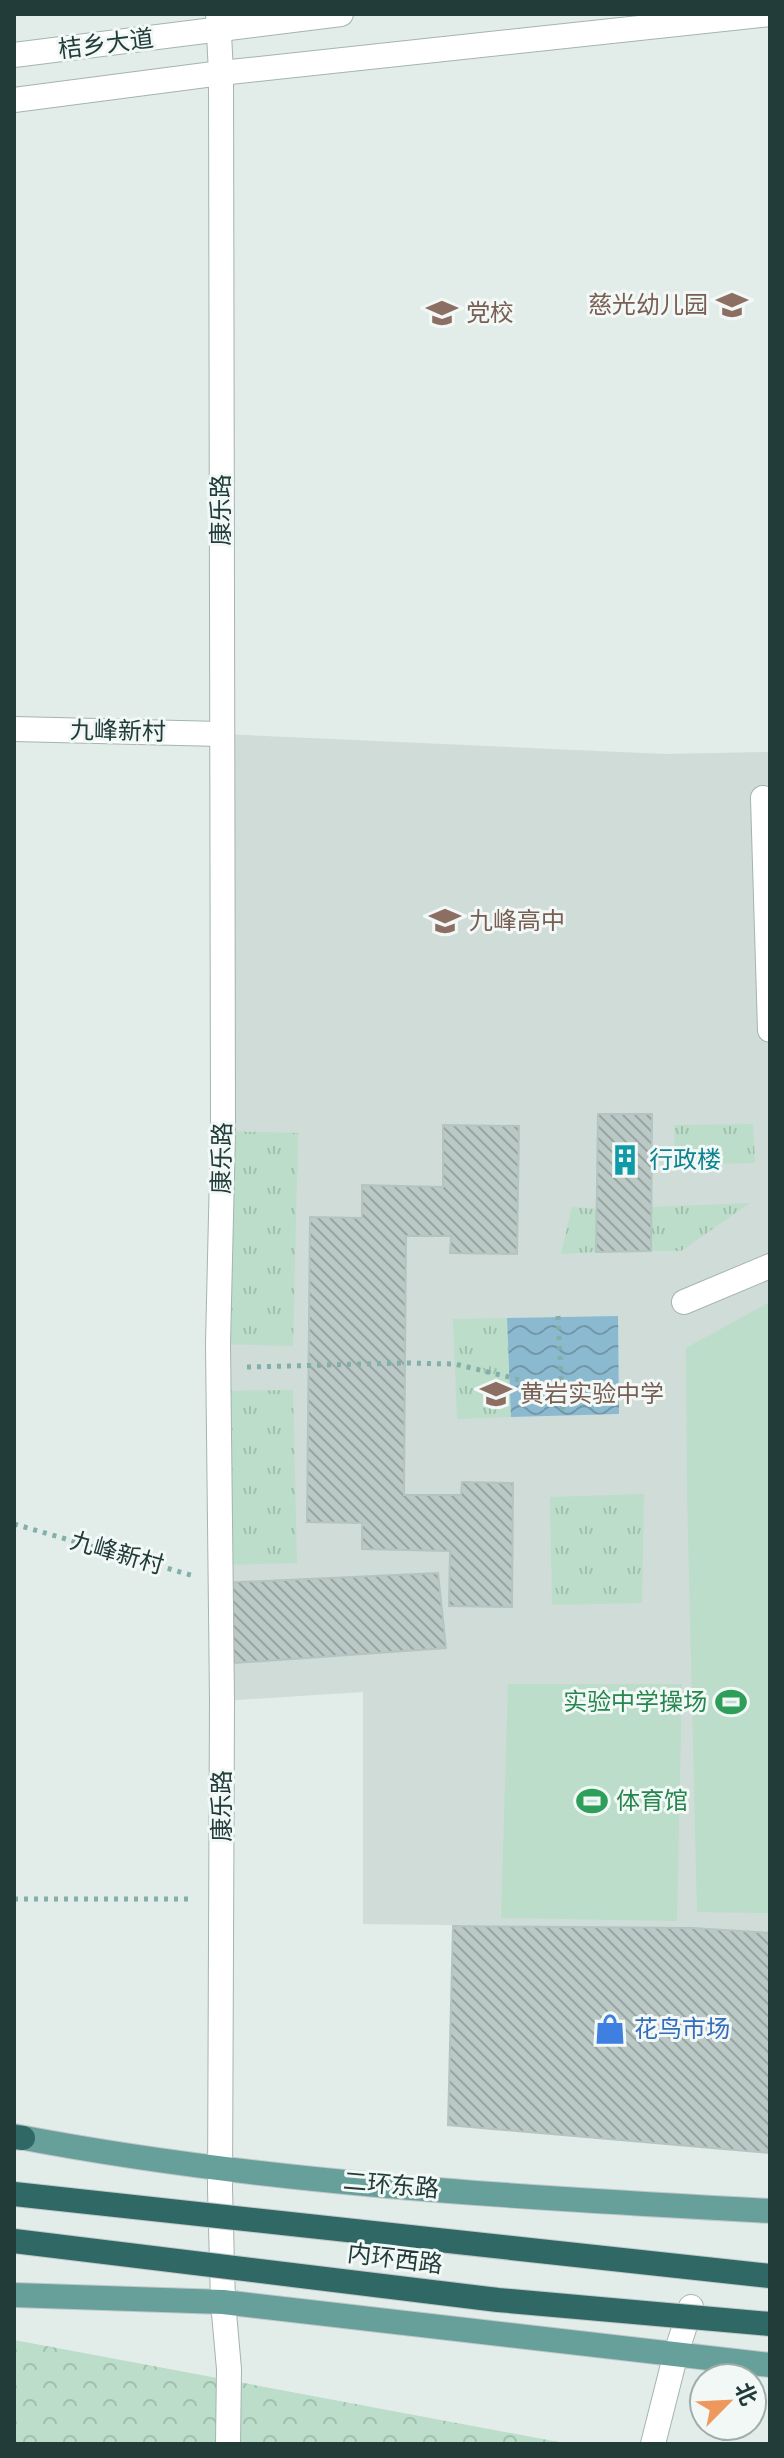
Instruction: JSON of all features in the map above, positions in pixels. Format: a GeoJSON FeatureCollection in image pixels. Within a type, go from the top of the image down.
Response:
{"type":"FeatureCollection","features":[{"type":"Feature","properties":{"kind":"highway","name":"内环西路"},"geometry":{"type":"LineString","coordinates":[[14,2194],[768,2275]]}},
{"type":"Feature","properties":{"kind":"highway","name":"内环西路"},"geometry":{"type":"LineString","coordinates":[[14,2241],[498,2300],[770,2324]]}},
{"type":"Feature","properties":{"kind":"main road","name":"二环东路"},"geometry":{"type":"LineString","coordinates":[[17,2137],[221,2170],[540,2198],[770,2211]]}},
{"type":"Feature","properties":{"kind":"main road"},"geometry":{"type":"LineString","coordinates":[[14,2295],[223,2302],[770,2365]]}},
{"type":"Feature","properties":{"kind":"street","name":"桔乡大道"},"geometry":{"type":"LineString","coordinates":[[14,55],[218,22],[341,14]]}},
{"type":"Feature","properties":{"kind":"street"},"geometry":{"type":"LineString","coordinates":[[14,100],[221,73],[770,14]]}},
{"type":"Feature","properties":{"kind":"street","name":"康乐路"},"geometry":{"type":"LineString","coordinates":[[218,22],[221,73],[223,1131],[219,1368],[221,2170],[223,2302],[229,2369],[228,2444]]}},
{"type":"Feature","properties":{"kind":"street","name":"九峰新村"},"geometry":{"type":"LineString","coordinates":[[14,729],[221,734]]}},
{"type":"Feature","properties":{"kind":"street"},"geometry":{"type":"LineString","coordinates":[[763,798],[770,1030]]}},
{"type":"Feature","properties":{"kind":"street"},"geometry":{"type":"LineString","coordinates":[[684,1302],[770,1266]]}},
{"type":"Feature","properties":{"kind":"street"},"geometry":{"type":"LineString","coordinates":[[653,2444],[691,2307]]}},
{"type":"Feature","properties":{"kind":"path"},"geometry":{"type":"LineString","coordinates":[[558,1316],[563,1415]]}},
{"type":"Feature","properties":{"kind":"path"},"geometry":{"type":"LineString","coordinates":[[219,1368],[455,1364],[562,1393]]}},
{"type":"Feature","properties":{"kind":"path","name":"九峰新村"},"geometry":{"type":"LineString","coordinates":[[14,1524],[219,1583]]}},
{"type":"Feature","properties":{"kind":"path"},"geometry":{"type":"LineString","coordinates":[[14,1899],[222,1899]]}},
{"type":"Feature","properties":{"kind":"shaded area","name":"黄岩实验中学"},"geometry":{"type":"Polygon","coordinates":[[[221,734],[665,754],[770,752],[770,1933],[692,1928],[363,1924],[363,1692],[222,1701],[221,734]]]}},
{"type":"Feature","properties":{"kind":"green space"},"geometry":{"type":"Polygon","coordinates":[[[753,1124],[755,1163],[675,1165],[674,1125],[753,1124]]]}},
{"type":"Feature","properties":{"kind":"green space"},"geometry":{"type":"Polygon","coordinates":[[[223,1131],[298,1133],[293,1346],[218,1344],[223,1131]]]}},
{"type":"Feature","properties":{"kind":"green space"},"geometry":{"type":"Polygon","coordinates":[[[750,1203],[681,1251],[651,1251],[652,1207],[750,1203]]]}},
{"type":"Feature","properties":{"kind":"green space"},"geometry":{"type":"Polygon","coordinates":[[[572,1207],[596,1209],[596,1252],[561,1254],[572,1207]]]}},
{"type":"Feature","properties":{"kind":"green space","name":"实验中学操场"},"geometry":{"type":"Polygon","coordinates":[[[770,1302],[770,1913],[697,1912],[686,1348],[770,1302]]]}},
{"type":"Feature","properties":{"kind":"green space"},"geometry":{"type":"Polygon","coordinates":[[[507,1318],[511,1417],[457,1419],[453,1319],[507,1318]]]}},
{"type":"Feature","properties":{"kind":"green space"},"geometry":{"type":"Polygon","coordinates":[[[293,1390],[297,1563],[219,1565],[219,1391],[293,1390]]]}},
{"type":"Feature","properties":{"kind":"green space"},"geometry":{"type":"Polygon","coordinates":[[[644,1494],[642,1603],[552,1605],[550,1497],[644,1494]]]}},
{"type":"Feature","properties":{"kind":"green space","name":"体育馆"},"geometry":{"type":"Polygon","coordinates":[[[508,1684],[682,1684],[677,1921],[501,1918],[508,1684]]]}},
{"type":"Feature","properties":{"kind":"green space"},"geometry":{"type":"Polygon","coordinates":[[[14,2340],[569,2444],[14,2444],[14,2340]]]}},
{"type":"Feature","properties":{"kind":"water"},"geometry":{"type":"Polygon","coordinates":[[[618,1316],[619,1414],[511,1417],[507,1318],[618,1316]]]}},
{"type":"Feature","properties":{"kind":"building","name":"行政楼"},"geometry":{"type":"Polygon","coordinates":[[[598,1114],[652,1114],[651,1251],[596,1252],[598,1114]]]}},
{"type":"Feature","properties":{"kind":"building"},"geometry":{"type":"Polygon","coordinates":[[[443,1125],[519,1126],[517,1254],[450,1253],[451,1236],[406,1236],[404,1495],[461,1495],[462,1482],[513,1483],[512,1607],[449,1606],[450,1551],[362,1549],[362,1523],[307,1522],[310,1217],[362,1218],[362,1185],[443,1187],[443,1125]]]}},
{"type":"Feature","properties":{"kind":"building"},"geometry":{"type":"Polygon","coordinates":[[[438,1573],[446,1648],[221,1664],[219,1583],[438,1573]]]}},
{"type":"Feature","properties":{"kind":"building","name":"花鸟市场"},"geometry":{"type":"Polygon","coordinates":[[[453,1926],[692,1928],[770,1933],[770,2153],[448,2125],[453,1926]]]}},
{"type":"Feature","properties":{"kind":"place","name":"慈光幼儿园"},"geometry":{"type":"Point","coordinates":[732,305]}},
{"type":"Feature","properties":{"kind":"place","name":"党校"},"geometry":{"type":"Point","coordinates":[442,313]}},
{"type":"Feature","properties":{"kind":"place","name":"九峰高中"},"geometry":{"type":"Point","coordinates":[445,921]}},
{"type":"Feature","properties":{"kind":"place","name":"行政楼"},"geometry":{"type":"Point","coordinates":[625,1160]}},
{"type":"Feature","properties":{"kind":"place","name":"黄岩实验中学"},"geometry":{"type":"Point","coordinates":[496,1394]}},
{"type":"Feature","properties":{"kind":"place","name":"实验中学操场"},"geometry":{"type":"Point","coordinates":[731,1702]}},
{"type":"Feature","properties":{"kind":"place","name":"体育馆"},"geometry":{"type":"Point","coordinates":[592,1801]}},
{"type":"Feature","properties":{"kind":"place","name":"花鸟市场"},"geometry":{"type":"Point","coordinates":[610,2029]}}]}
